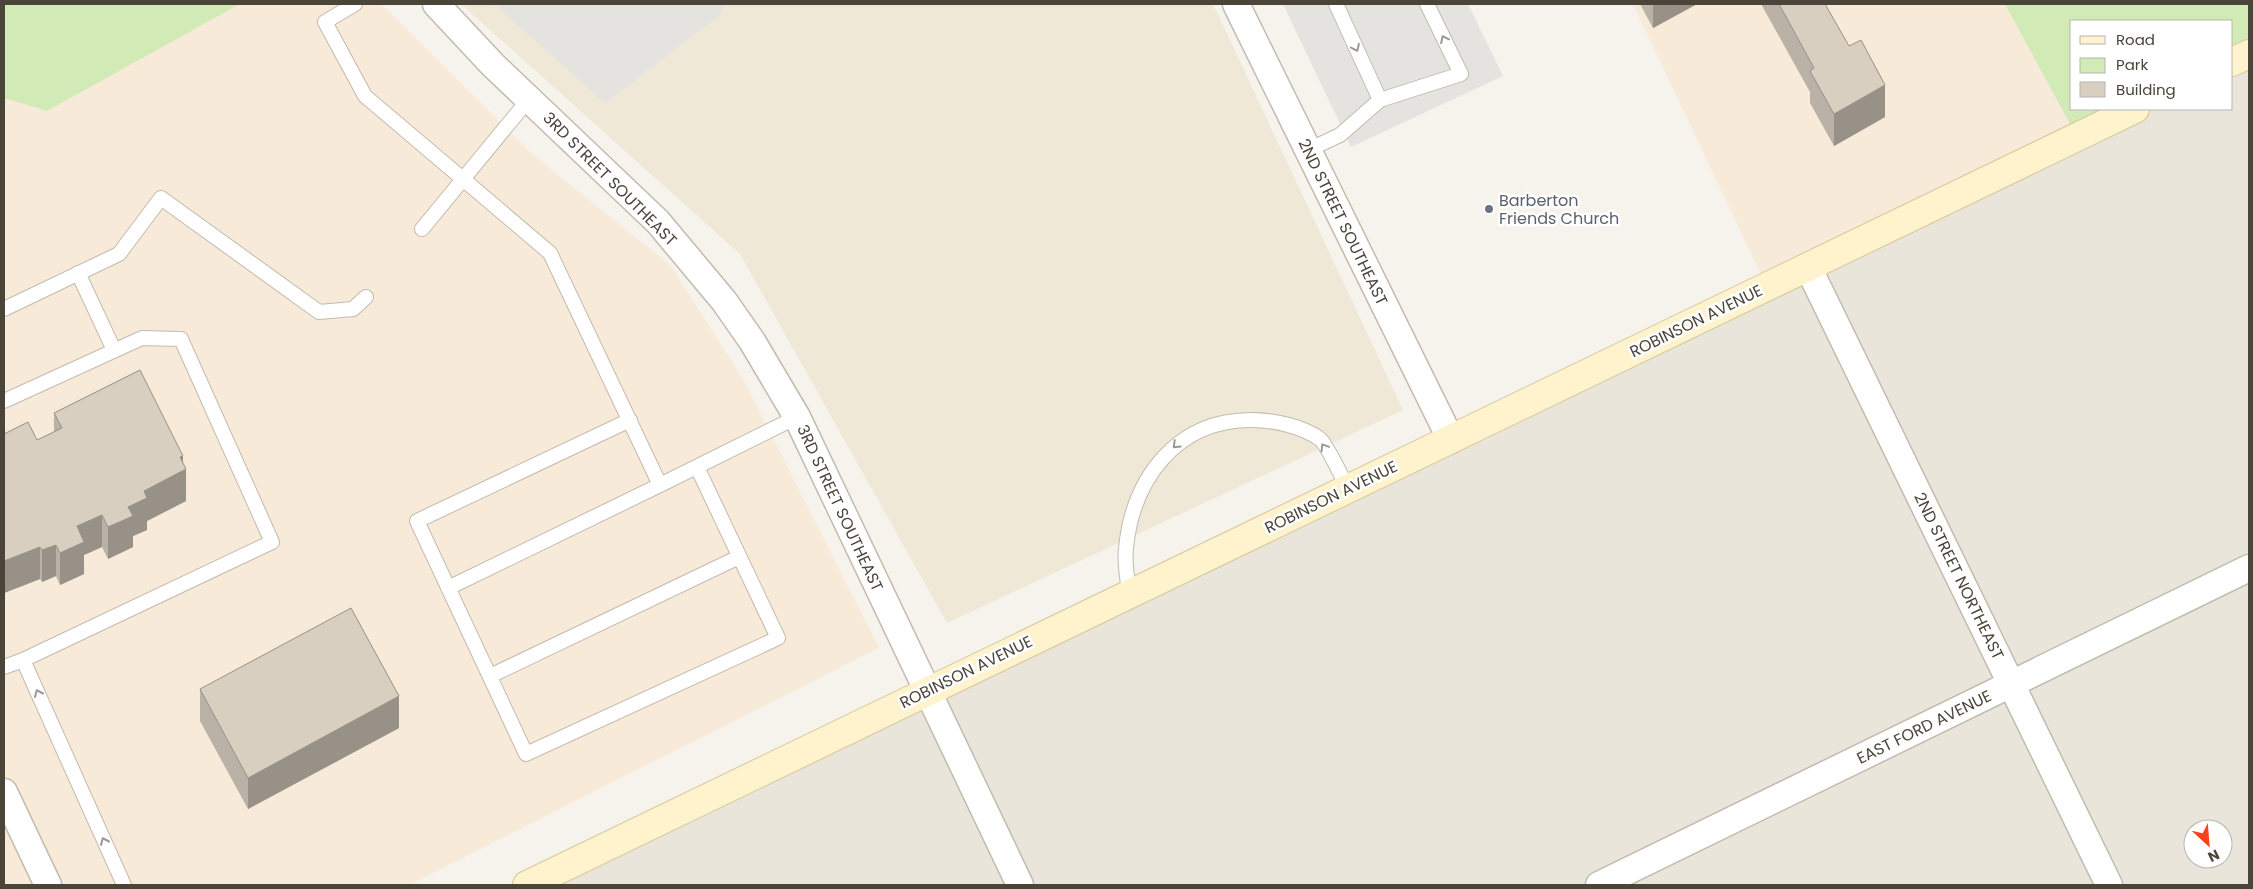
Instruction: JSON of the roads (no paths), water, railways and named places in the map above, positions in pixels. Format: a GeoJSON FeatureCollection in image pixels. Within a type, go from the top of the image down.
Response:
{"type":"FeatureCollection","features":[{"type":"Feature","properties":{"kind":"main road"},"geometry":{"type":"LineString","coordinates":[[2233,62],[2249,54]]}},
{"type":"Feature","properties":{"kind":"main road","name":"ROBINSON AVENUE"},"geometry":{"type":"LineString","coordinates":[[527,885],[2133,110]]}},
{"type":"Feature","properties":{"kind":"street","name":"3RD STREET SOUTHEAST"},"geometry":{"type":"LineString","coordinates":[[436,4],[493,65],[658,222],[724,301],[752,341],[797,417],[1020,885]]}},
{"type":"Feature","properties":{"kind":"street","name":"2ND STREET SOUTHEAST"},"geometry":{"type":"LineString","coordinates":[[1236,4],[1451,440]]}},
{"type":"Feature","properties":{"kind":"street","name":"2ND STREET NORTHEAST"},"geometry":{"type":"LineString","coordinates":[[1808,267],[2109,885]]}},
{"type":"Feature","properties":{"kind":"street","name":"EAST FORD AVENUE"},"geometry":{"type":"LineString","coordinates":[[1599,885],[2249,568]]}},
{"type":"Feature","properties":{"kind":"street"},"geometry":{"type":"LineString","coordinates":[[4,792],[48,885]]}},
{"type":"Feature","properties":{"kind":"lane"},"geometry":{"type":"LineString","coordinates":[[355,4],[325,22],[365,96],[550,252],[660,485]]}},
{"type":"Feature","properties":{"kind":"lane"},"geometry":{"type":"LineString","coordinates":[[1336,4],[1380,100]]}},
{"type":"Feature","properties":{"kind":"lane"},"geometry":{"type":"LineString","coordinates":[[1308,150],[1340,134],[1380,100],[1461,74],[1427,4]]}},
{"type":"Feature","properties":{"kind":"lane"},"geometry":{"type":"LineString","coordinates":[[422,229],[462,178],[529,99]]}},
{"type":"Feature","properties":{"kind":"lane"},"geometry":{"type":"LineString","coordinates":[[4,309],[119,254],[161,198],[320,312],[353,309],[366,297]]}},
{"type":"Feature","properties":{"kind":"lane"},"geometry":{"type":"LineString","coordinates":[[78,273],[114,350]]}},
{"type":"Feature","properties":{"kind":"lane"},"geometry":{"type":"LineString","coordinates":[[4,401],[142,338],[181,339],[272,542],[23,660],[4,667]]}},
{"type":"Feature","properties":{"kind":"lane"},"geometry":{"type":"LineString","coordinates":[[448,588],[797,417]]}},
{"type":"Feature","properties":{"kind":"lane"},"geometry":{"type":"LineString","coordinates":[[630,420],[417,521],[526,754],[778,638],[697,467]]}},
{"type":"Feature","properties":{"kind":"lane"},"geometry":{"type":"LineString","coordinates":[[1129,594],[1125,551],[1137,501],[1157,464],[1183,438],[1205,428],[1236,420],[1269,420],[1300,430],[1321,440],[1348,489]]}},
{"type":"Feature","properties":{"kind":"lane"},"geometry":{"type":"LineString","coordinates":[[490,676],[739,557]]}},
{"type":"Feature","properties":{"kind":"lane"},"geometry":{"type":"LineString","coordinates":[[23,660],[124,885]]}},
{"type":"Feature","properties":{"kind":"place","name":"Barberton Friends Church"},"geometry":{"type":"Point","coordinates":[1489,209]}}]}
